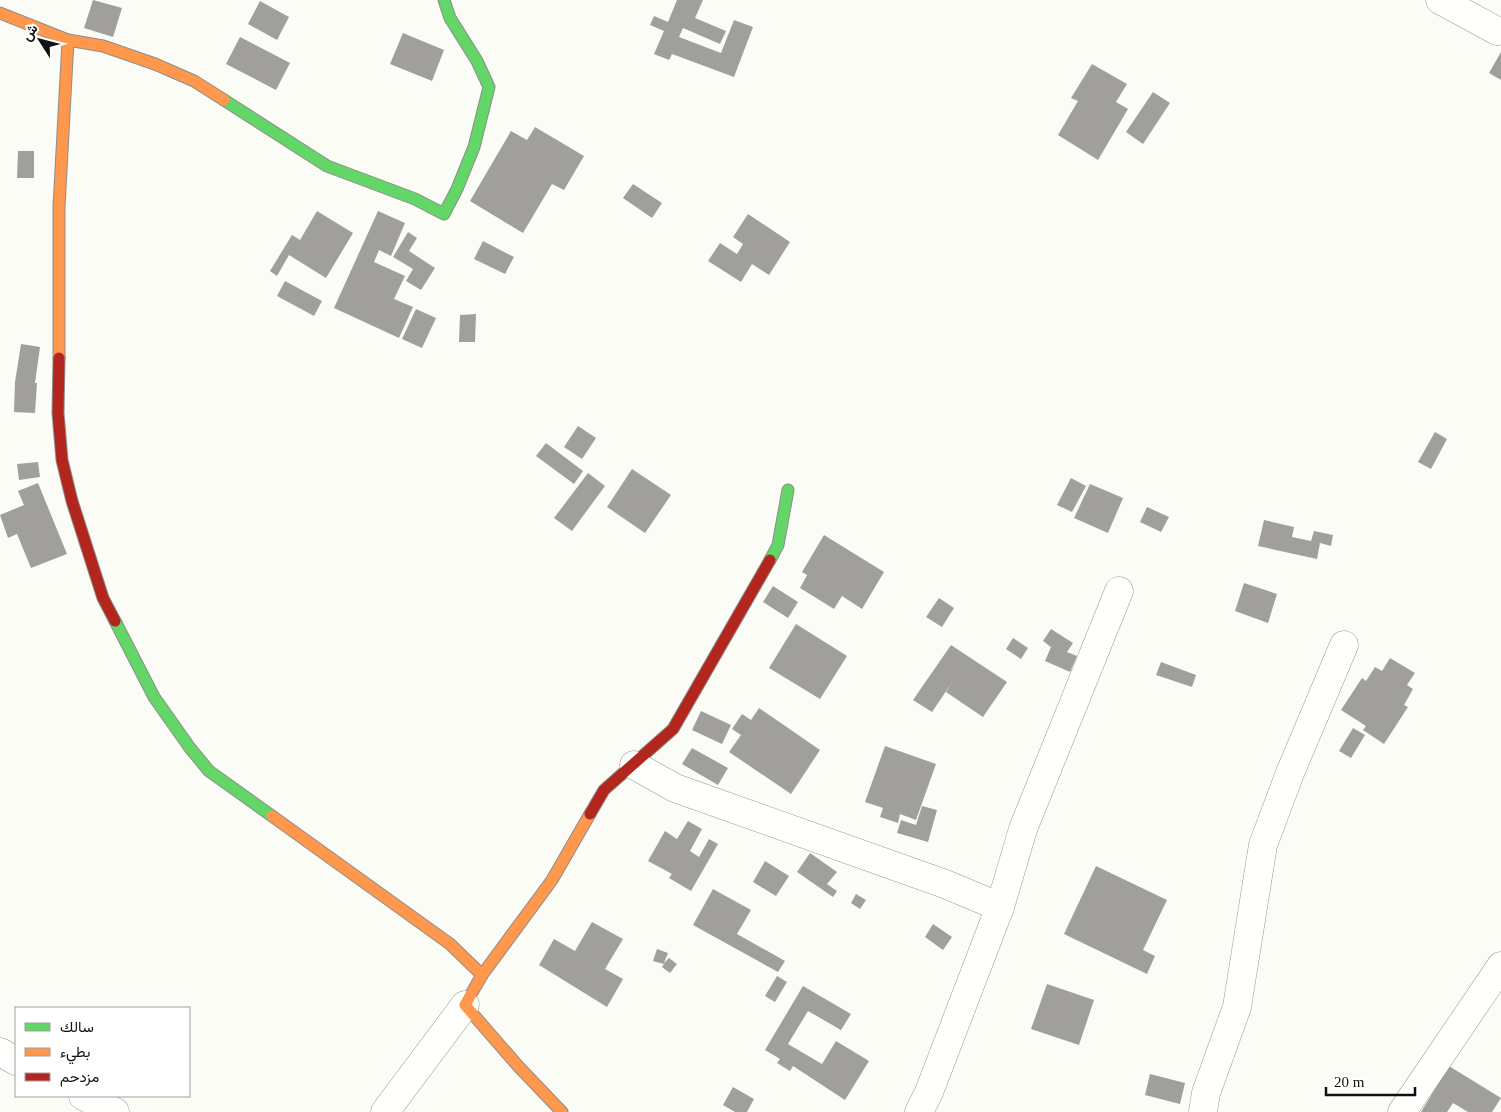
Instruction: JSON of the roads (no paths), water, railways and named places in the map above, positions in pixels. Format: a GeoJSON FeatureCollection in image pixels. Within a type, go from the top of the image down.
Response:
{"type":"FeatureCollection","features":[{"type":"Feature","properties":{"kind":"street"},"geometry":{"type":"LineString","coordinates":[[0,13],[68,40],[103,46],[155,64],[194,82],[327,166],[414,199],[444,214],[457,189],[474,147],[488,87],[477,61],[450,18],[444,0]]}},
{"type":"Feature","properties":{"kind":"street"},"geometry":{"type":"LineString","coordinates":[[1440,0],[1497,31]]}},
{"type":"Feature","properties":{"kind":"street"},"geometry":{"type":"LineString","coordinates":[[68,40],[59,207],[58,413],[62,460],[72,501],[103,598],[154,697],[190,748],[209,771],[450,944],[482,975]]}},
{"type":"Feature","properties":{"kind":"street"},"geometry":{"type":"LineString","coordinates":[[385,1112],[465,1005],[482,975],[552,880],[604,790],[673,729],[778,545],[788,490]]}},
{"type":"Feature","properties":{"kind":"street"},"geometry":{"type":"LineString","coordinates":[[919,1112],[929,1092],[1000,907],[1023,829],[1118,591]]}},
{"type":"Feature","properties":{"kind":"street"},"geometry":{"type":"LineString","coordinates":[[1203,1112],[1206,1093],[1237,1006],[1263,844],[1290,773],[1344,645]]}},
{"type":"Feature","properties":{"kind":"street"},"geometry":{"type":"LineString","coordinates":[[634,765],[675,788],[945,884],[1000,907]]}},
{"type":"Feature","properties":{"kind":"street"},"geometry":{"type":"LineString","coordinates":[[1402,1112],[1501,966]]}},
{"type":"Feature","properties":{"kind":"street"},"geometry":{"type":"LineString","coordinates":[[465,1005],[518,1066],[562,1112]]}},
{"type":"Feature","properties":{"kind":"street"},"geometry":{"type":"LineString","coordinates":[[0,1052],[15,1060]]}},
{"type":"Feature","properties":{"kind":"street"},"geometry":{"type":"LineString","coordinates":[[85,1097],[115,1112]]}}]}
